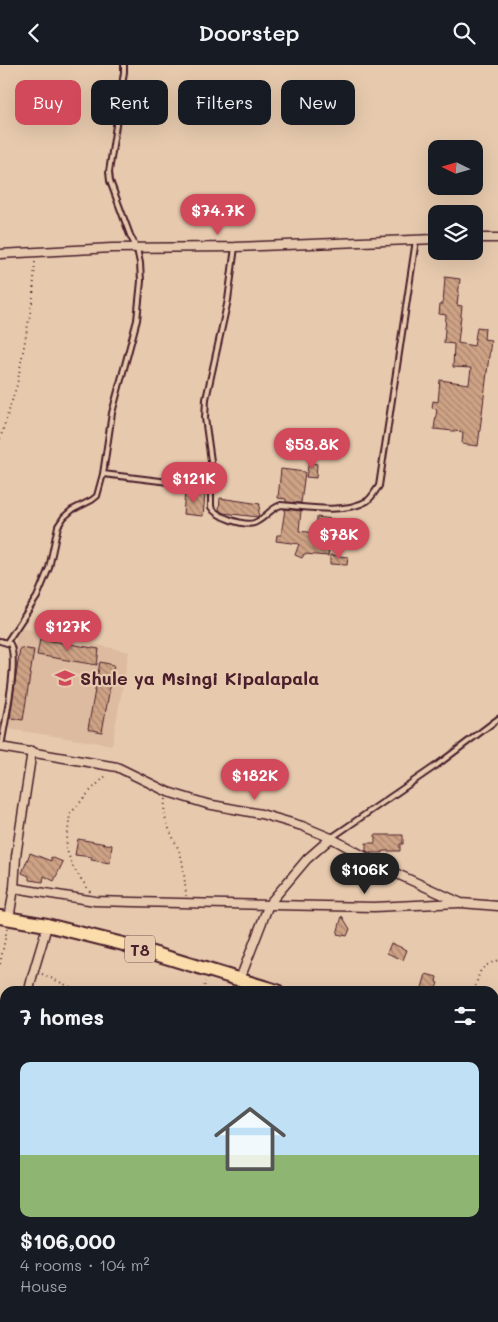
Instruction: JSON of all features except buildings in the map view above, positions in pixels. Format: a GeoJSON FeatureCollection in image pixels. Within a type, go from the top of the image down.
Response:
{"type":"FeatureCollection","features":[{"type":"Feature","properties":{"kind":"highway","name":"T8"},"geometry":{"type":"LineString","coordinates":[[4,918],[48,925],[122,944],[262,986]]}},
{"type":"Feature","properties":{"kind":"street"},"geometry":{"type":"LineString","coordinates":[[483,238],[498,238]]}},
{"type":"Feature","properties":{"kind":"street"},"geometry":{"type":"LineString","coordinates":[[0,254],[112,248],[235,247],[428,239]]}},
{"type":"Feature","properties":{"kind":"street"},"geometry":{"type":"LineString","coordinates":[[0,747],[117,767],[168,792],[207,804],[261,814],[302,826],[331,838],[395,873],[461,903]]}},
{"type":"Feature","properties":{"kind":"street"},"geometry":{"type":"LineString","coordinates":[[4,918],[14,888],[16,855],[32,751]]}},
{"type":"Feature","properties":{"kind":"street"},"geometry":{"type":"LineString","coordinates":[[240,979],[269,904],[306,859],[331,838]]}},
{"type":"Feature","properties":{"kind":"street"},"geometry":{"type":"LineString","coordinates":[[14,888],[95,901],[374,907],[461,903],[498,906]]}},
{"type":"Feature","properties":{"kind":"street"},"geometry":{"type":"LineString","coordinates":[[30,986],[33,970],[41,951],[48,925]]}},
{"type":"Feature","properties":{"kind":"lane"},"geometry":{"type":"LineString","coordinates":[[7,642],[37,597],[49,568],[58,526],[72,509],[97,496],[103,474],[112,413],[137,320],[140,263],[137,249],[110,181],[109,172],[124,65]]}},
{"type":"Feature","properties":{"kind":"lane"},"geometry":{"type":"LineString","coordinates":[[235,247],[228,299],[206,399],[205,417],[211,461],[211,507],[214,513],[221,517],[252,524],[260,520],[275,507],[281,505],[339,508],[355,506],[368,501],[379,485],[416,239]]}},
{"type":"Feature","properties":{"kind":"lane"},"geometry":{"type":"LineString","coordinates":[[103,474],[210,487]]}},
{"type":"Feature","properties":{"kind":"lane"},"geometry":{"type":"LineString","coordinates":[[0,641],[7,642],[11,646],[13,653],[0,747]]}},
{"type":"Feature","properties":{"kind":"lane"},"geometry":{"type":"LineString","coordinates":[[331,838],[498,719]]}},
{"type":"Feature","properties":{"kind":"path"},"geometry":{"type":"LineString","coordinates":[[0,439],[17,385],[33,297],[36,253]]}},
{"type":"Feature","properties":{"kind":"path"},"geometry":{"type":"LineString","coordinates":[[95,901],[73,867],[66,848],[70,814],[92,789],[117,767]]}},
{"type":"Feature","properties":{"kind":"path"},"geometry":{"type":"LineString","coordinates":[[168,792],[165,803],[166,817],[169,831],[181,858],[186,903]]}},
{"type":"Feature","properties":{"kind":"path"},"geometry":{"type":"LineString","coordinates":[[0,964],[4,948],[4,918]]}},
{"type":"Feature","properties":{"kind":"path"},"geometry":{"type":"LineString","coordinates":[[476,986],[481,970],[488,964],[498,960]]}},
{"type":"Feature","properties":{"kind":"path"},"geometry":{"type":"LineString","coordinates":[[33,970],[68,986]]}},
{"type":"Feature","properties":{"kind":"shaded area"},"geometry":{"type":"Polygon","coordinates":[[[18,627],[129,652],[112,745],[1,728],[18,627]]]}},
{"type":"Feature","properties":{"kind":"place","name":"Shule ya Msingi Kipalapala"},"geometry":{"type":"Point","coordinates":[65,678]}}]}
